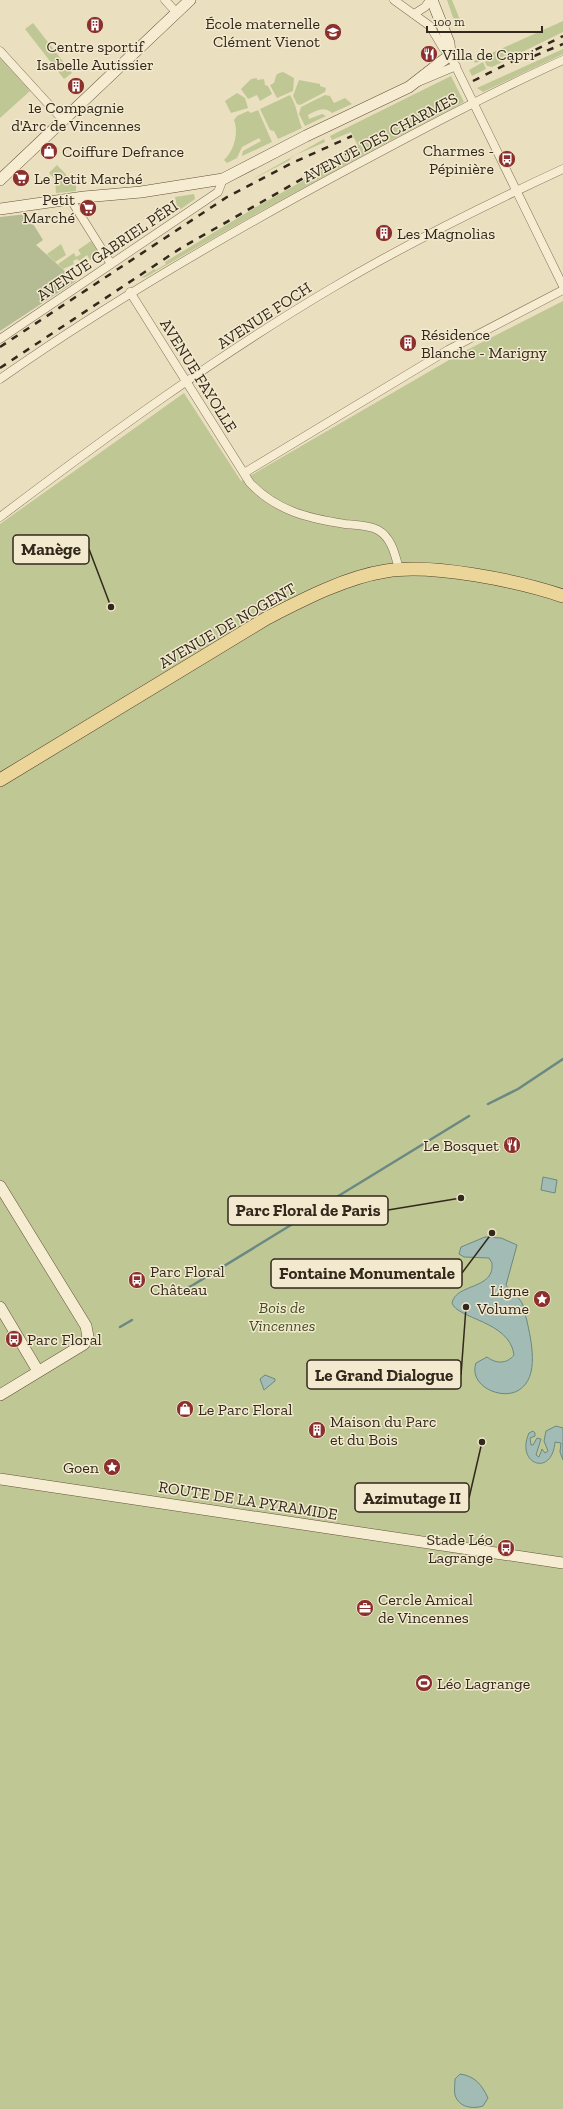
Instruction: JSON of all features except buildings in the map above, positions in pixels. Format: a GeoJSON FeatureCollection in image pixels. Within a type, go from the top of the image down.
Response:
{"type":"FeatureCollection","features":[{"type":"Feature","properties":{"kind":"main road","name":"AVENUE DE NOGENT"},"geometry":{"type":"LineString","coordinates":[[0,780],[271,616],[303,600],[345,583],[377,573],[399,569],[438,571],[489,577],[545,590],[563,596]]}},
{"type":"Feature","properties":{"kind":"street"},"geometry":{"type":"LineString","coordinates":[[165,0],[177,13]]}},
{"type":"Feature","properties":{"kind":"street"},"geometry":{"type":"LineString","coordinates":[[0,180],[62,119],[190,0]]}},
{"type":"Feature","properties":{"kind":"street"},"geometry":{"type":"LineString","coordinates":[[394,0],[430,26],[443,48],[450,55],[563,286]]}},
{"type":"Feature","properties":{"kind":"street"},"geometry":{"type":"LineString","coordinates":[[414,14],[429,2]]}},
{"type":"Feature","properties":{"kind":"street"},"geometry":{"type":"LineString","coordinates":[[429,2],[430,26]]}},
{"type":"Feature","properties":{"kind":"street"},"geometry":{"type":"LineString","coordinates":[[429,2],[449,43],[450,55]]}},
{"type":"Feature","properties":{"kind":"street"},"geometry":{"type":"LineString","coordinates":[[0,51],[62,119]]}},
{"type":"Feature","properties":{"kind":"street"},"geometry":{"type":"LineString","coordinates":[[0,209],[141,192],[223,179],[416,82],[450,55]]}},
{"type":"Feature","properties":{"kind":"street","name":"AVENUE DES CHARMES"},"geometry":{"type":"LineString","coordinates":[[0,379],[130,292],[214,244],[310,190],[474,103],[563,60]]}},
{"type":"Feature","properties":{"kind":"street"},"geometry":{"type":"LineString","coordinates":[[416,82],[423,81],[456,66]]}},
{"type":"Feature","properties":{"kind":"street","name":"AVENUE FOCH"},"geometry":{"type":"LineString","coordinates":[[0,517],[103,440],[187,383],[333,288],[517,191],[563,169]]}},
{"type":"Feature","properties":{"kind":"street","name":"AVENUE GABRIEL PÉRI"},"geometry":{"type":"LineString","coordinates":[[0,339],[218,192],[223,179]]}},
{"type":"Feature","properties":{"kind":"street"},"geometry":{"type":"LineString","coordinates":[[71,200],[111,264]]}},
{"type":"Feature","properties":{"kind":"street"},"geometry":{"type":"LineString","coordinates":[[244,473],[448,350],[563,290]]}},
{"type":"Feature","properties":{"kind":"street","name":"AVENUE FAYOLLE"},"geometry":{"type":"LineString","coordinates":[[130,292],[244,473],[260,493],[284,509],[321,520],[378,530],[390,543],[399,569]]}},
{"type":"Feature","properties":{"kind":"street"},"geometry":{"type":"LineString","coordinates":[[0,1186],[86,1326],[88,1337],[84,1344],[0,1395]]}},
{"type":"Feature","properties":{"kind":"street"},"geometry":{"type":"LineString","coordinates":[[0,1307],[38,1371]]}},
{"type":"Feature","properties":{"kind":"street","name":"ROUTE DE LA PYRAMIDE"},"geometry":{"type":"LineString","coordinates":[[0,1479],[563,1564]]}},
{"type":"Feature","properties":{"kind":"green space"},"geometry":{"type":"Polygon","coordinates":[[[447,0],[452,0],[460,20],[455,23],[447,0]]]}},
{"type":"Feature","properties":{"kind":"green space"},"geometry":{"type":"Polygon","coordinates":[[[563,21],[563,32],[492,67],[487,66],[484,60],[475,63],[474,61],[563,21]]]}},
{"type":"Feature","properties":{"kind":"green space"},"geometry":{"type":"Polygon","coordinates":[[[33,23],[72,73],[64,79],[25,29],[33,23]]]}},
{"type":"Feature","properties":{"kind":"green space"},"geometry":{"type":"Polygon","coordinates":[[[563,49],[563,54],[483,92],[477,88],[563,49]]]}},
{"type":"Feature","properties":{"kind":"green space"},"geometry":{"type":"Polygon","coordinates":[[[0,58],[30,91],[0,118],[0,58]]]}},
{"type":"Feature","properties":{"kind":"green space"},"geometry":{"type":"Polygon","coordinates":[[[483,62],[486,69],[472,76],[469,70],[483,62]]]}},
{"type":"Feature","properties":{"kind":"green space"},"geometry":{"type":"Polygon","coordinates":[[[283,72],[294,78],[293,91],[277,98],[270,85],[274,83],[277,75],[283,72]]]}},
{"type":"Feature","properties":{"kind":"green space"},"geometry":{"type":"Polygon","coordinates":[[[451,76],[464,102],[343,166],[146,277],[141,278],[154,269],[156,270],[166,264],[165,262],[256,207],[346,157],[348,159],[353,156],[352,154],[360,150],[351,132],[332,140],[330,136],[451,76]]]}},
{"type":"Feature","properties":{"kind":"green space"},"geometry":{"type":"Polygon","coordinates":[[[257,78],[257,80],[264,79],[265,85],[268,86],[272,94],[260,101],[257,95],[248,99],[241,89],[251,79],[257,78]]]}},
{"type":"Feature","properties":{"kind":"green space"},"geometry":{"type":"Polygon","coordinates":[[[299,80],[320,84],[320,86],[326,88],[325,92],[300,105],[297,104],[293,96],[299,80]]]}},
{"type":"Feature","properties":{"kind":"green space"},"geometry":{"type":"Polygon","coordinates":[[[237,93],[245,98],[248,108],[231,113],[225,101],[237,93]]]}},
{"type":"Feature","properties":{"kind":"green space"},"geometry":{"type":"Polygon","coordinates":[[[290,95],[302,128],[278,139],[274,131],[270,130],[260,109],[290,95]]]}},
{"type":"Feature","properties":{"kind":"green space"},"geometry":{"type":"Polygon","coordinates":[[[325,95],[330,96],[334,103],[345,98],[352,104],[332,113],[323,109],[314,112],[308,115],[309,119],[322,114],[326,116],[305,126],[299,114],[301,107],[325,95]]]}},
{"type":"Feature","properties":{"kind":"green space"},"geometry":{"type":"Polygon","coordinates":[[[258,110],[272,142],[242,156],[243,151],[261,141],[259,138],[242,147],[237,158],[227,163],[224,160],[233,147],[236,136],[234,120],[237,116],[248,111],[251,113],[258,110]]]}},
{"type":"Feature","properties":{"kind":"green space"},"geometry":{"type":"Polygon","coordinates":[[[324,139],[325,142],[295,155],[324,139]]]}},
{"type":"Feature","properties":{"kind":"green space"},"geometry":{"type":"Polygon","coordinates":[[[291,158],[290,160],[251,180],[291,158]]]}},
{"type":"Feature","properties":{"kind":"green space"},"geometry":{"type":"Polygon","coordinates":[[[57,165],[76,185],[76,191],[56,193],[55,179],[49,173],[57,165]]]}},
{"type":"Feature","properties":{"kind":"green space"},"geometry":{"type":"Polygon","coordinates":[[[194,194],[195,199],[178,211],[175,197],[194,194]]]}},
{"type":"Feature","properties":{"kind":"green space"},"geometry":{"type":"Polygon","coordinates":[[[27,214],[43,240],[36,245],[76,281],[0,331],[0,217],[27,214]]]}},
{"type":"Feature","properties":{"kind":"green space"},"geometry":{"type":"Polygon","coordinates":[[[91,241],[99,253],[90,260],[87,255],[79,261],[77,259],[73,261],[74,264],[63,269],[58,264],[74,253],[76,257],[81,254],[78,250],[91,241]]]}},
{"type":"Feature","properties":{"kind":"green space"},"geometry":{"type":"Polygon","coordinates":[[[61,244],[66,255],[55,262],[47,254],[61,244]]]}},
{"type":"Feature","properties":{"kind":"green space","name":"Bois de Vincennes"},"geometry":{"type":"Polygon","coordinates":[[[563,301],[563,2109],[0,2109],[0,524],[184,393],[241,481],[461,353],[563,301]]]}},
{"type":"Feature","properties":{"kind":"water"},"geometry":{"type":"Polygon","coordinates":[[[543,1177],[557,1180],[555,1193],[541,1190],[543,1177]]]}},
{"type":"Feature","properties":{"kind":"water"},"geometry":{"type":"Polygon","coordinates":[[[485,1237],[501,1238],[517,1245],[506,1285],[519,1298],[523,1305],[532,1348],[532,1367],[526,1384],[519,1390],[512,1393],[504,1394],[488,1389],[482,1385],[477,1378],[475,1371],[476,1363],[487,1357],[498,1362],[511,1358],[514,1355],[510,1344],[503,1335],[494,1328],[463,1313],[452,1303],[460,1292],[482,1282],[488,1278],[491,1272],[492,1263],[489,1258],[464,1257],[459,1254],[461,1247],[485,1237]]]}},
{"type":"Feature","properties":{"kind":"water"},"geometry":{"type":"Polygon","coordinates":[[[265,1375],[275,1379],[275,1381],[264,1390],[260,1379],[265,1375]]]}},
{"type":"Feature","properties":{"kind":"water"},"geometry":{"type":"Polygon","coordinates":[[[556,1426],[563,1428],[563,1460],[560,1452],[561,1443],[555,1442],[548,1460],[542,1463],[536,1463],[530,1459],[527,1453],[526,1444],[529,1433],[533,1431],[535,1433],[535,1436],[530,1438],[531,1445],[533,1445],[537,1438],[541,1439],[536,1455],[539,1457],[542,1449],[545,1453],[548,1451],[544,1441],[546,1431],[556,1426]]]}},
{"type":"Feature","properties":{"kind":"water"},"geometry":{"type":"Polygon","coordinates":[[[460,2074],[474,2079],[483,2089],[488,2098],[483,2106],[471,2107],[463,2105],[457,2099],[455,2095],[455,2079],[460,2074]]]}},
{"type":"Feature","properties":{"kind":"waterway"},"geometry":{"type":"LineString","coordinates":[[488,1104],[518,1089],[563,1059]]}},
{"type":"Feature","properties":{"kind":"waterway"},"geometry":{"type":"LineString","coordinates":[[177,1293],[193,1285],[469,1116]]}},
{"type":"Feature","properties":{"kind":"waterway"},"geometry":{"type":"LineString","coordinates":[[120,1327],[132,1320]]}},
{"type":"Feature","properties":{"kind":"railway"},"geometry":{"type":"LineString","coordinates":[[473,81],[563,36]]}},
{"type":"Feature","properties":{"kind":"railway"},"geometry":{"type":"LineString","coordinates":[[534,56],[563,44]]}},
{"type":"Feature","properties":{"kind":"railway"},"geometry":{"type":"LineString","coordinates":[[0,347],[227,197],[290,164],[352,136]]}},
{"type":"Feature","properties":{"kind":"railway"},"geometry":{"type":"LineString","coordinates":[[0,368],[181,248],[358,147]]}},
{"type":"Feature","properties":{"kind":"place","name":"Centre sportif Isabelle Autissier"},"geometry":{"type":"Point","coordinates":[95,25]}},
{"type":"Feature","properties":{"kind":"place","name":"École maternelle Clément Vienot"},"geometry":{"type":"Point","coordinates":[333,32]}},
{"type":"Feature","properties":{"kind":"place","name":"Villa de Capri"},"geometry":{"type":"Point","coordinates":[429,54]}},
{"type":"Feature","properties":{"kind":"place","name":"1e Compagnie d'Arc de Vincennes"},"geometry":{"type":"Point","coordinates":[76,86]}},
{"type":"Feature","properties":{"kind":"place","name":"Coiffure Defrance"},"geometry":{"type":"Point","coordinates":[49,151]}},
{"type":"Feature","properties":{"kind":"place","name":"Charmes - Pépinière"},"geometry":{"type":"Point","coordinates":[507,159]}},
{"type":"Feature","properties":{"kind":"place","name":"Le Petit Marché"},"geometry":{"type":"Point","coordinates":[21,178]}},
{"type":"Feature","properties":{"kind":"place","name":"Petit Marché"},"geometry":{"type":"Point","coordinates":[88,208]}},
{"type":"Feature","properties":{"kind":"place","name":"Les Magnolias"},"geometry":{"type":"Point","coordinates":[384,233]}},
{"type":"Feature","properties":{"kind":"place","name":"Résidence Blanche - Marigny"},"geometry":{"type":"Point","coordinates":[408,343]}},
{"type":"Feature","properties":{"kind":"place","name":"Manège"},"geometry":{"type":"Point","coordinates":[111,607]}},
{"type":"Feature","properties":{"kind":"place","name":"Le Bosquet"},"geometry":{"type":"Point","coordinates":[512,1145]}},
{"type":"Feature","properties":{"kind":"place","name":"Parc Floral de Paris"},"geometry":{"type":"Point","coordinates":[461,1198]}},
{"type":"Feature","properties":{"kind":"place","name":"Fontaine Monumentale"},"geometry":{"type":"Point","coordinates":[492,1233]}},
{"type":"Feature","properties":{"kind":"place","name":"Parc Floral Château"},"geometry":{"type":"Point","coordinates":[137,1280]}},
{"type":"Feature","properties":{"kind":"place","name":"Ligne Volume"},"geometry":{"type":"Point","coordinates":[542,1299]}},
{"type":"Feature","properties":{"kind":"place","name":"Le Grand Dialogue"},"geometry":{"type":"Point","coordinates":[466,1307]}},
{"type":"Feature","properties":{"kind":"place","name":"Parc Floral"},"geometry":{"type":"Point","coordinates":[14,1339]}},
{"type":"Feature","properties":{"kind":"place","name":"Le Parc Floral"},"geometry":{"type":"Point","coordinates":[185,1409]}},
{"type":"Feature","properties":{"kind":"place","name":"Maison du Parc et du Bois"},"geometry":{"type":"Point","coordinates":[317,1430]}},
{"type":"Feature","properties":{"kind":"place","name":"Azimutage II"},"geometry":{"type":"Point","coordinates":[482,1442]}},
{"type":"Feature","properties":{"kind":"place","name":"Goen"},"geometry":{"type":"Point","coordinates":[112,1467]}},
{"type":"Feature","properties":{"kind":"place","name":"Stade Léo Lagrange"},"geometry":{"type":"Point","coordinates":[506,1548]}},
{"type":"Feature","properties":{"kind":"place","name":"Cercle Amical de Vincennes"},"geometry":{"type":"Point","coordinates":[365,1608]}},
{"type":"Feature","properties":{"kind":"place","name":"Léo Lagrange"},"geometry":{"type":"Point","coordinates":[424,1683]}}]}
